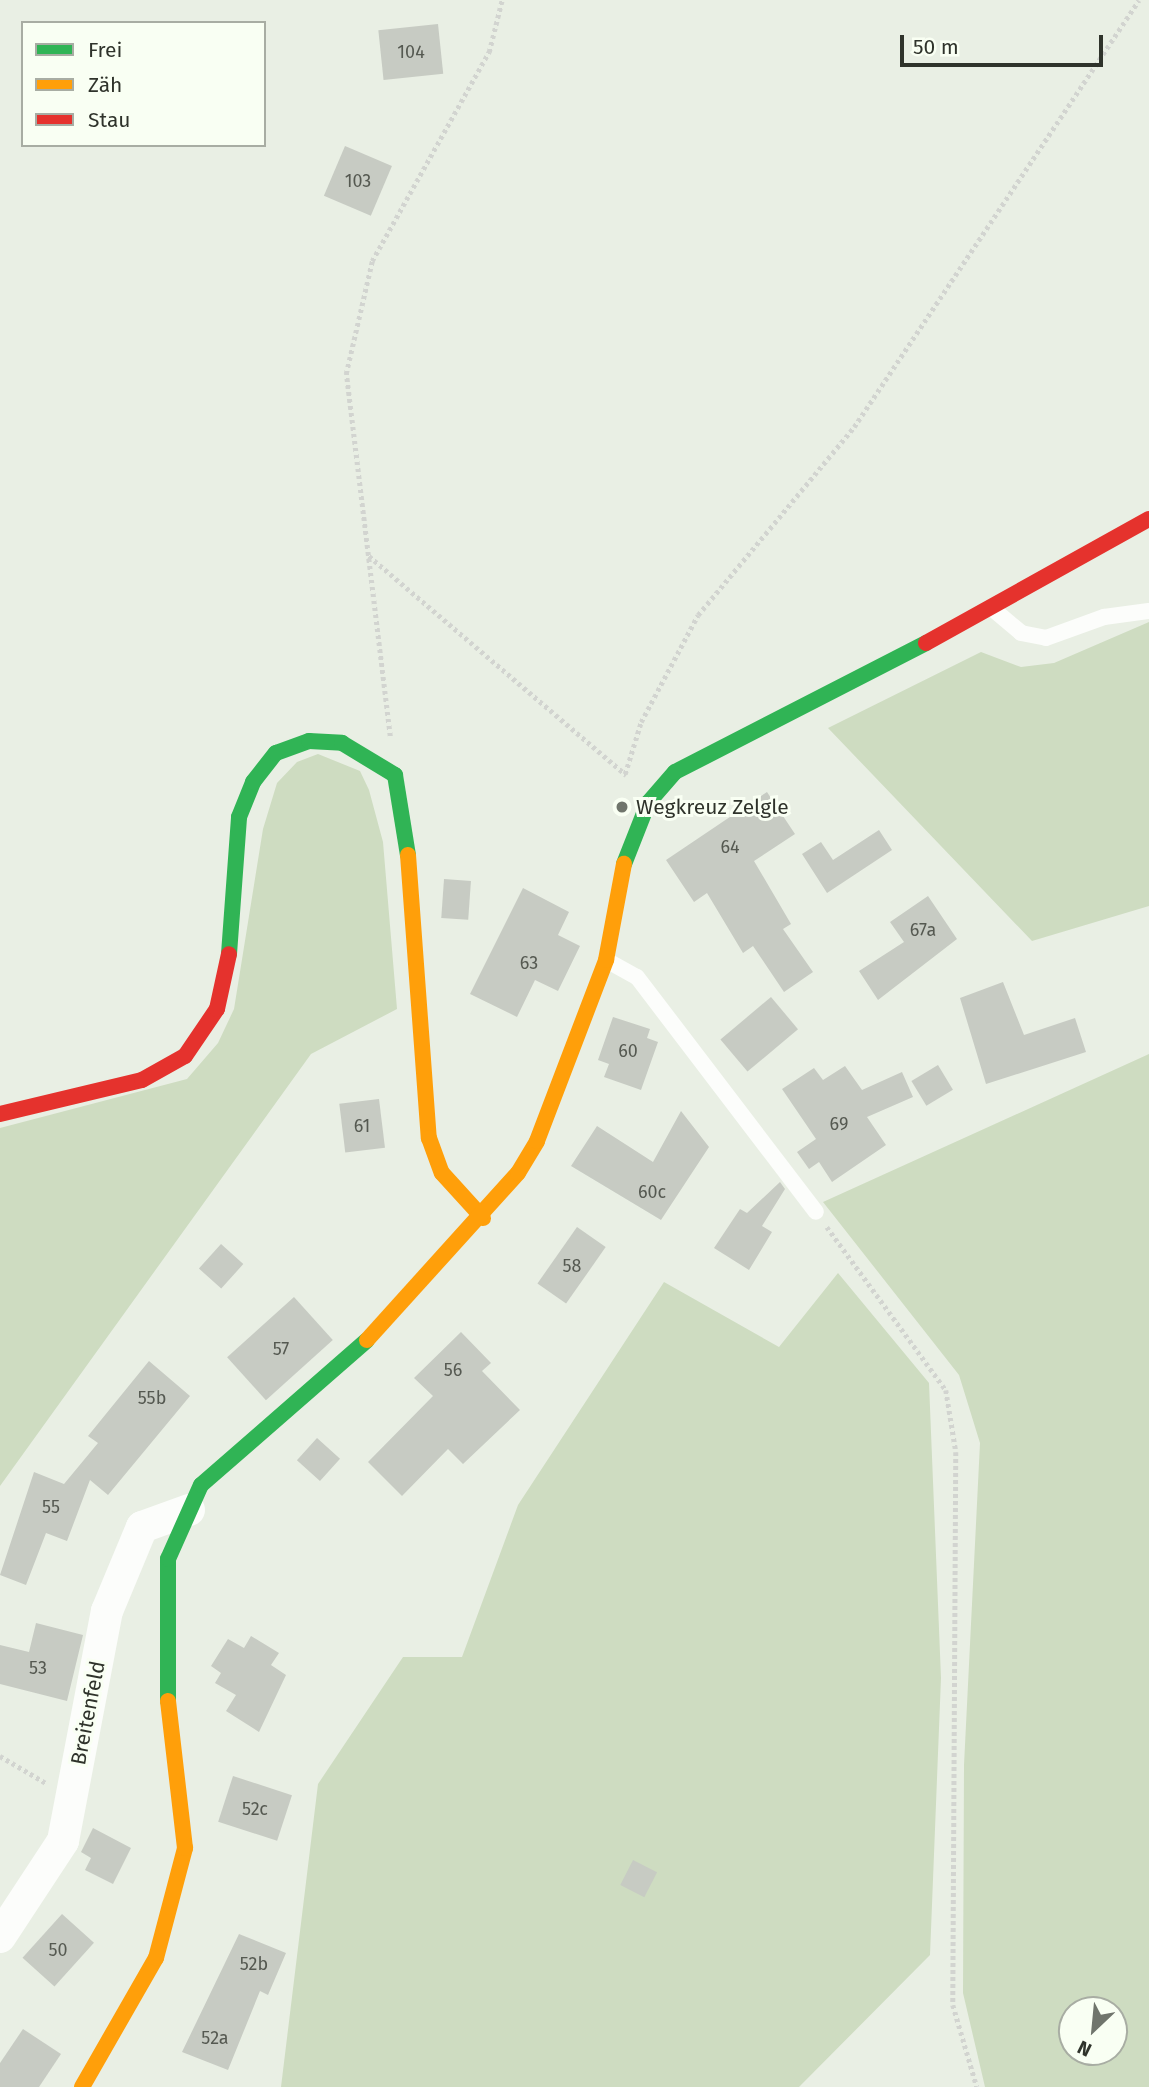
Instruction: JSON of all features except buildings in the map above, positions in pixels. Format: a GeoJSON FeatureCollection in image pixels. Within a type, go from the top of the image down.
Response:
{"type":"FeatureCollection","features":[{"type":"Feature","properties":{"kind":"street"},"geometry":{"type":"LineString","coordinates":[[82,2087],[156,1958],[185,1848],[168,1716],[168,1559],[189,1510],[201,1485],[369,1338],[483,1218],[537,1142],[606,960],[628,844],[648,803],[675,772],[722,743],[994,610],[1149,520]]}},
{"type":"Feature","properties":{"kind":"street"},"geometry":{"type":"LineString","coordinates":[[0,1114],[142,1080],[185,1056],[217,1009],[229,954],[239,817],[253,782],[276,753],[309,741],[342,743],[395,775],[406,824],[429,1138],[442,1173],[483,1218]]}},
{"type":"Feature","properties":{"kind":"street","name":"Breitenfeld"},"geometry":{"type":"LineString","coordinates":[[0,1937],[63,1841],[107,1611],[142,1527],[189,1510]]}},
{"type":"Feature","properties":{"kind":"lane"},"geometry":{"type":"LineString","coordinates":[[994,610],[1021,633],[1046,638],[1104,617],[1149,611]]}},
{"type":"Feature","properties":{"kind":"lane"},"geometry":{"type":"LineString","coordinates":[[606,960],[637,977],[816,1212]]}},
{"type":"Feature","properties":{"kind":"path"},"geometry":{"type":"LineString","coordinates":[[395,775],[346,374],[372,261],[489,52],[502,0]]}},
{"type":"Feature","properties":{"kind":"path"},"geometry":{"type":"LineString","coordinates":[[625,774],[641,722],[698,615],[854,427],[1139,0]]}},
{"type":"Feature","properties":{"kind":"path"},"geometry":{"type":"LineString","coordinates":[[369,556],[625,774],[648,803]]}},
{"type":"Feature","properties":{"kind":"path"},"geometry":{"type":"LineString","coordinates":[[816,1212],[946,1390],[956,1452],[953,2005],[977,2087]]}},
{"type":"Feature","properties":{"kind":"path"},"geometry":{"type":"LineString","coordinates":[[0,1756],[71,1797]]}},
{"type":"Feature","properties":{"kind":"green space"},"geometry":{"type":"Polygon","coordinates":[[[1149,622],[1149,906],[1032,941],[828,728],[981,652],[1021,667],[1054,663],[1149,622]]]}},
{"type":"Feature","properties":{"kind":"green space"},"geometry":{"type":"Polygon","coordinates":[[[318,754],[360,771],[369,790],[383,842],[397,1009],[311,1054],[0,1486],[0,1128],[187,1079],[218,1043],[234,1009],[263,829],[277,783],[297,762],[318,754]]]}},
{"type":"Feature","properties":{"kind":"green space"},"geometry":{"type":"Polygon","coordinates":[[[1149,1054],[1149,2087],[985,2087],[963,1993],[964,1765],[980,1443],[959,1375],[823,1202],[1149,1054]]]}},
{"type":"Feature","properties":{"kind":"green space"},"geometry":{"type":"Polygon","coordinates":[[[838,1273],[929,1383],[941,1678],[930,1955],[799,2087],[281,2087],[318,1784],[403,1657],[462,1657],[518,1505],[664,1282],[779,1347],[838,1273]]]}},
{"type":"Feature","properties":{"kind":"traffic: fast"},"geometry":{"type":"LineString","coordinates":[[624,864],[648,803],[675,772],[926,643]]}},
{"type":"Feature","properties":{"kind":"traffic: fast"},"geometry":{"type":"LineString","coordinates":[[229,954],[239,817],[253,782],[276,753],[309,741],[342,743],[395,775],[408,855]]}},
{"type":"Feature","properties":{"kind":"traffic: fast"},"geometry":{"type":"LineString","coordinates":[[168,1701],[168,1559],[201,1485],[367,1340]]}},
{"type":"Feature","properties":{"kind":"traffic: slow"},"geometry":{"type":"LineString","coordinates":[[408,855],[429,1138],[442,1173],[483,1218]]}},
{"type":"Feature","properties":{"kind":"traffic: slow"},"geometry":{"type":"LineString","coordinates":[[367,1340],[518,1173],[537,1141],[606,960],[624,864]]}},
{"type":"Feature","properties":{"kind":"traffic: slow"},"geometry":{"type":"LineString","coordinates":[[82,2087],[156,1958],[185,1848],[168,1701]]}},
{"type":"Feature","properties":{"kind":"traffic: jam"},"geometry":{"type":"LineString","coordinates":[[926,643],[1149,519]]}},
{"type":"Feature","properties":{"kind":"traffic: jam"},"geometry":{"type":"LineString","coordinates":[[0,1114],[142,1080],[185,1056],[217,1009],[229,954]]}},
{"type":"Feature","properties":{"kind":"place","name":"Wegkreuz Zelgle"},"geometry":{"type":"Point","coordinates":[622,807]}}]}
